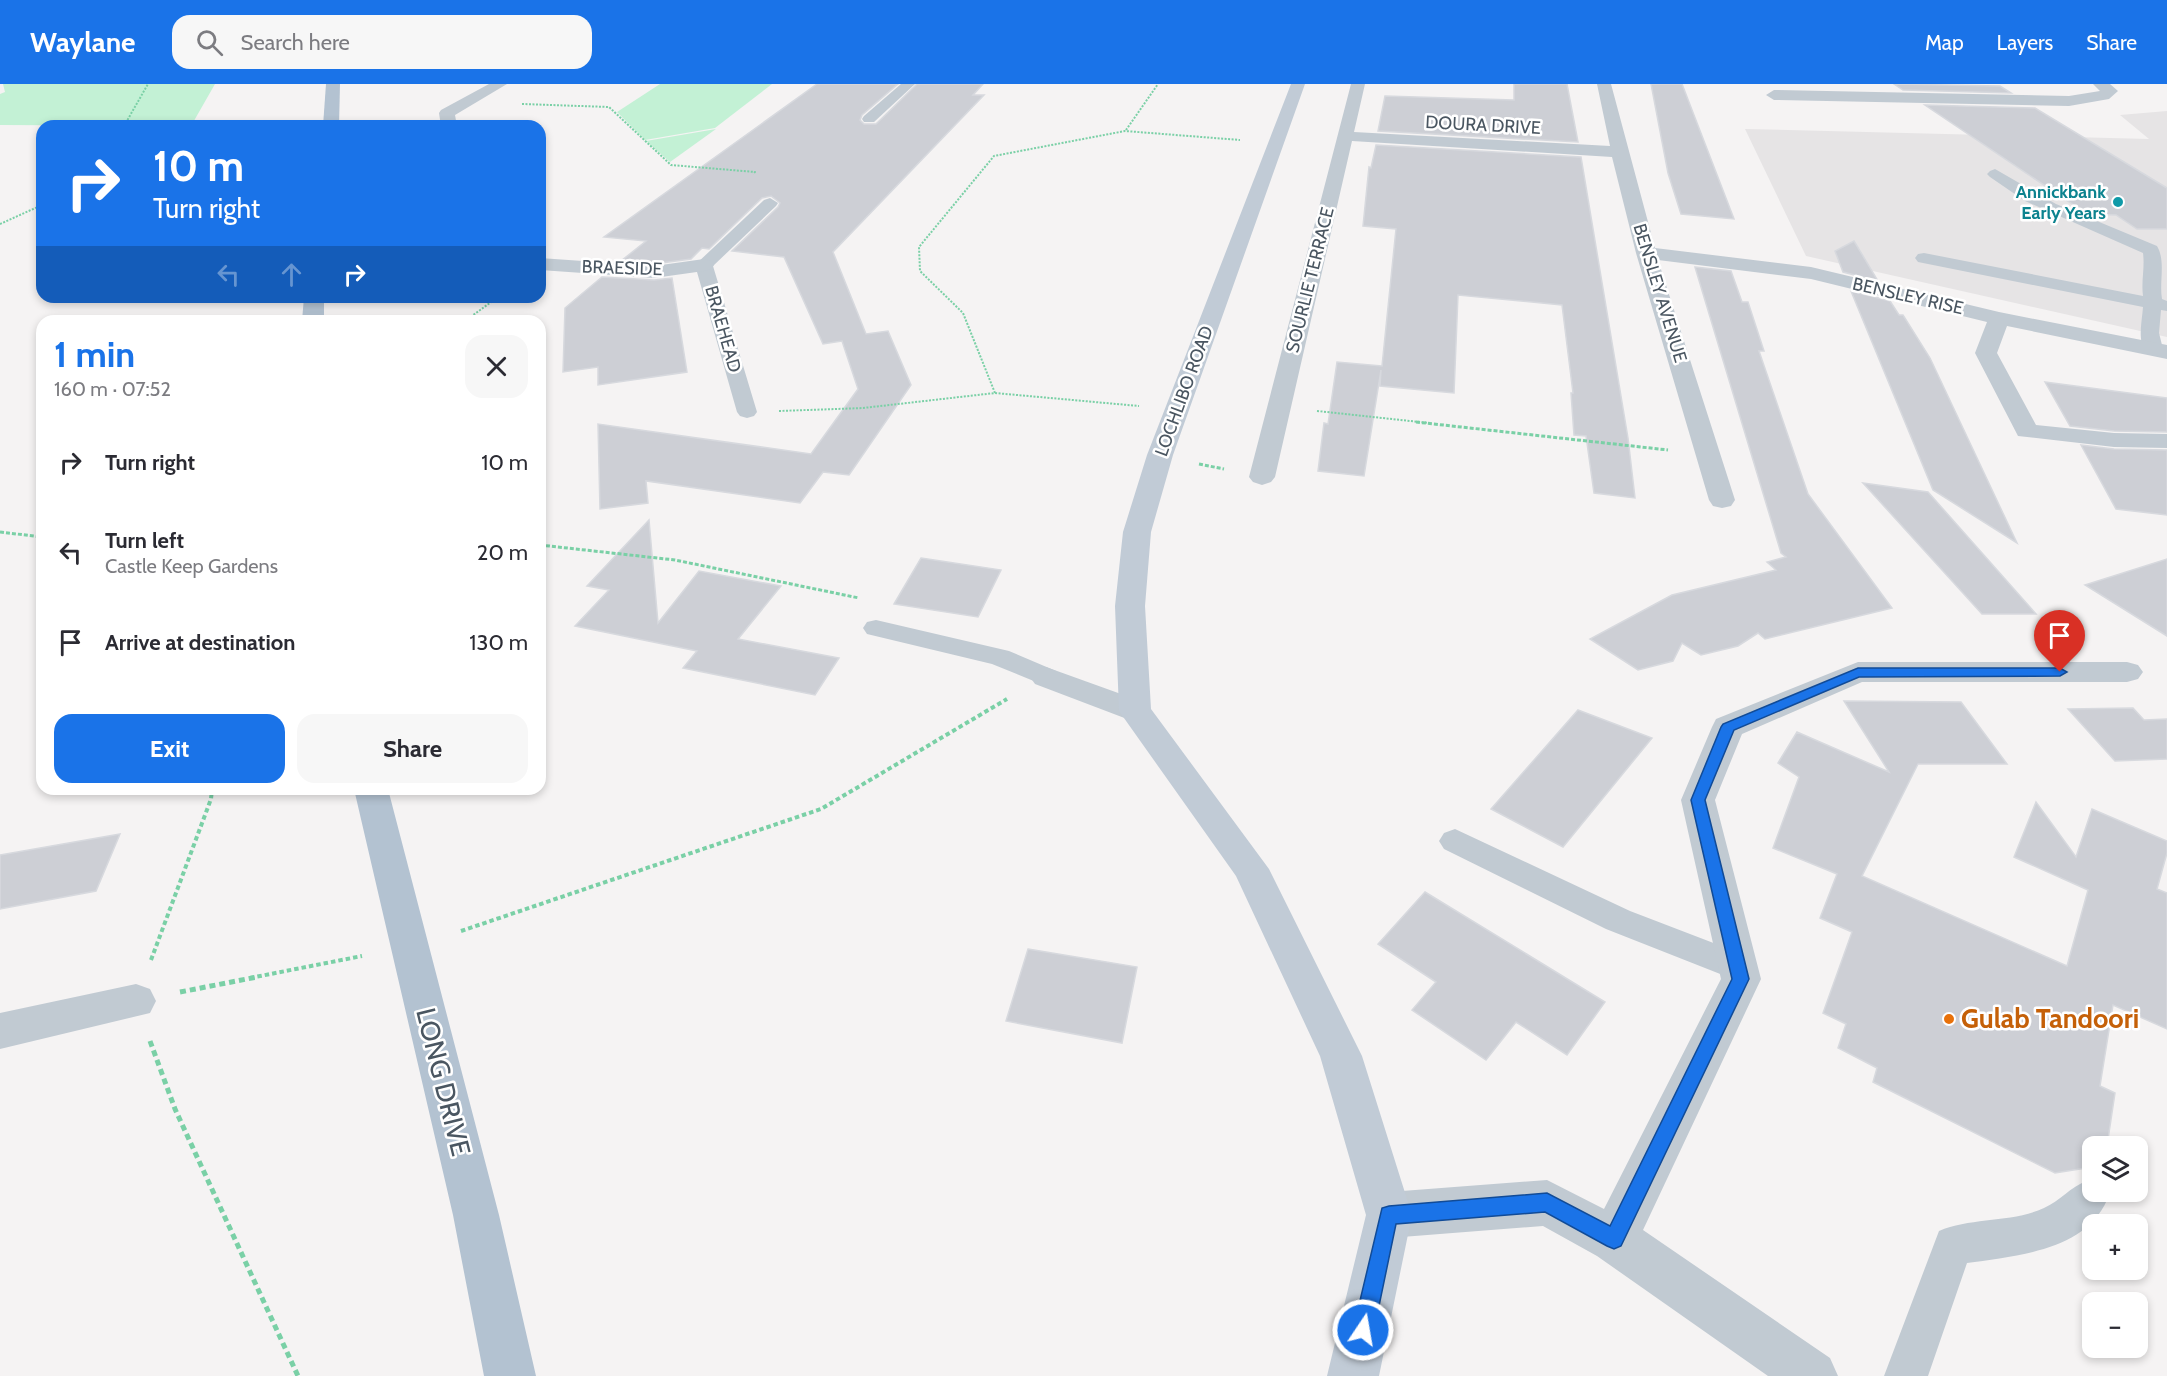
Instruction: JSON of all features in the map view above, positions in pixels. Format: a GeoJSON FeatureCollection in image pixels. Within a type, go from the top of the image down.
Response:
{"type":"FeatureCollection","features":[{"type":"Feature","properties":{"kind":"main road"},"geometry":{"type":"LineString","coordinates":[[331,120],[333,84]]}},
{"type":"Feature","properties":{"kind":"main road","name":"LONG DRIVE"},"geometry":{"type":"LineString","coordinates":[[372,795],[476,1215],[510,1376]]}},
{"type":"Feature","properties":{"kind":"street"},"geometry":{"type":"LineString","coordinates":[[448,120],[447,113],[500,84]]}},
{"type":"Feature","properties":{"kind":"street","name":"LOCHLIBO ROAD"},"geometry":{"type":"LineString","coordinates":[[1135,711],[1130,606],[1137,532],[1176,409],[1298,84]]}},
{"type":"Feature","properties":{"kind":"street","name":"SOURLIE TERRACE"},"geometry":{"type":"LineString","coordinates":[[1262,477],[1358,84]]}},
{"type":"Feature","properties":{"kind":"street","name":"BENSLEY AVENUE"},"geometry":{"type":"LineString","coordinates":[[1604,84],[1618,152],[1646,253],[1722,500]]}},
{"type":"Feature","properties":{"kind":"street"},"geometry":{"type":"LineString","coordinates":[[1821,84],[1835,97]]}},
{"type":"Feature","properties":{"kind":"street"},"geometry":{"type":"LineString","coordinates":[[1774,95],[2069,101],[2104,96],[2110,91],[2100,84]]}},
{"type":"Feature","properties":{"kind":"street","name":"DOURA DRIVE"},"geometry":{"type":"LineString","coordinates":[[1345,136],[1618,152]]}},
{"type":"Feature","properties":{"kind":"street","name":"BENSLEY RISE"},"geometry":{"type":"LineString","coordinates":[[1646,253],[1811,273],[1999,318],[2160,351]]}},
{"type":"Feature","properties":{"kind":"street","name":"BRAESIDE"},"geometry":{"type":"LineString","coordinates":[[546,264],[654,272],[704,265]]}},
{"type":"Feature","properties":{"kind":"street"},"geometry":{"type":"LineString","coordinates":[[1999,318],[1986,353],[2027,431],[2035,457]]}},
{"type":"Feature","properties":{"kind":"street"},"geometry":{"type":"LineString","coordinates":[[2027,431],[2114,440],[2167,441]]}},
{"type":"Feature","properties":{"kind":"street"},"geometry":{"type":"LineString","coordinates":[[1614,1239],[1741,979],[1698,800],[1728,727],[1858,672],[2127,672]]}},
{"type":"Feature","properties":{"kind":"street"},"geometry":{"type":"LineString","coordinates":[[1046,677],[1135,711],[1251,868],[1341,1056],[1389,1215],[1353,1376]]}},
{"type":"Feature","properties":{"kind":"street"},"geometry":{"type":"LineString","coordinates":[[0,1031],[136,1001]]}},
{"type":"Feature","properties":{"kind":"street"},"geometry":{"type":"LineString","coordinates":[[1389,1215],[1547,1203],[1614,1239],[1812,1376]]}},
{"type":"Feature","properties":{"kind":"lane"},"geometry":{"type":"LineString","coordinates":[[869,119],[909,84]]}},
{"type":"Feature","properties":{"kind":"lane"},"geometry":{"type":"LineString","coordinates":[[1995,174],[2009,186],[2041,203],[2126,236],[2151,250],[2154,268],[2150,282],[2160,304],[2150,333],[2160,351]]}},
{"type":"Feature","properties":{"kind":"lane","name":"BRAEHEAD"},"geometry":{"type":"LineString","coordinates":[[747,411],[704,265],[770,203]]}},
{"type":"Feature","properties":{"kind":"lane"},"geometry":{"type":"LineString","coordinates":[[1924,258],[2160,304]]}},
{"type":"Feature","properties":{"kind":"lane"},"geometry":{"type":"LineString","coordinates":[[876,628],[1000,657],[1046,677]]}},
{"type":"Feature","properties":{"kind":"lane"},"geometry":{"type":"LineString","coordinates":[[1455,841],[1618,920],[1738,967]]}},
{"type":"Feature","properties":{"kind":"lane"},"geometry":{"type":"LineString","coordinates":[[1906,1376],[1953,1245],[2009,1237],[2054,1226],[2084,1202]]}},
{"type":"Feature","properties":{"kind":"path"},"geometry":{"type":"LineString","coordinates":[[127,120],[148,84]]}},
{"type":"Feature","properties":{"kind":"path"},"geometry":{"type":"LineString","coordinates":[[1125,131],[1158,84]]}},
{"type":"Feature","properties":{"kind":"path"},"geometry":{"type":"LineString","coordinates":[[522,104],[609,107],[671,165],[755,172],[747,179]]}},
{"type":"Feature","properties":{"kind":"path"},"geometry":{"type":"LineString","coordinates":[[995,393],[963,313],[920,271],[919,247],[994,156],[1125,131],[1276,143]]}},
{"type":"Feature","properties":{"kind":"path"},"geometry":{"type":"LineString","coordinates":[[0,224],[36,208]]}},
{"type":"Feature","properties":{"kind":"path"},"geometry":{"type":"LineString","coordinates":[[473,315],[490,303]]}},
{"type":"Feature","properties":{"kind":"path"},"geometry":{"type":"LineString","coordinates":[[747,411],[864,408],[995,393],[1176,409]]}},
{"type":"Feature","properties":{"kind":"path"},"geometry":{"type":"LineString","coordinates":[[1279,407],[1710,455]]}},
{"type":"Feature","properties":{"kind":"path"},"geometry":{"type":"LineString","coordinates":[[1160,455],[1262,477]]}},
{"type":"Feature","properties":{"kind":"path"},"geometry":{"type":"LineString","coordinates":[[0,532],[36,536]]}},
{"type":"Feature","properties":{"kind":"path"},"geometry":{"type":"LineString","coordinates":[[546,546],[675,560],[869,600]]}},
{"type":"Feature","properties":{"kind":"path"},"geometry":{"type":"LineString","coordinates":[[461,931],[821,809],[1046,677]]}},
{"type":"Feature","properties":{"kind":"path"},"geometry":{"type":"LineString","coordinates":[[211,795],[136,1001],[175,1109],[298,1376]]}},
{"type":"Feature","properties":{"kind":"path"},"geometry":{"type":"LineString","coordinates":[[136,1001],[362,956]]}},
{"type":"Feature","properties":{"kind":"shaded area"},"geometry":{"type":"Polygon","coordinates":[[[2167,111],[2167,337],[1806,256],[1745,129],[2149,139],[2120,115],[2167,111]]]}},
{"type":"Feature","properties":{"kind":"green space"},"geometry":{"type":"Polygon","coordinates":[[[3,84],[215,84],[194,120],[36,120],[36,125],[0,125],[0,94],[5,92],[3,84]]]}},
{"type":"Feature","properties":{"kind":"green space"},"geometry":{"type":"Polygon","coordinates":[[[660,84],[772,84],[715,128],[645,140],[617,112],[660,84]]]}},
{"type":"Feature","properties":{"kind":"green space"},"geometry":{"type":"Polygon","coordinates":[[[716,129],[670,162],[646,141],[716,129]]]}},
{"type":"Feature","properties":{"kind":"building"},"geometry":{"type":"Polygon","coordinates":[[[817,84],[898,84],[862,115],[860,120],[864,124],[876,124],[917,84],[983,84],[973,95],[984,95],[833,252],[866,334],[888,331],[911,385],[849,475],[823,472],[800,503],[646,481],[648,503],[600,509],[598,424],[811,454],[858,389],[842,341],[823,344],[784,257],[732,251],[778,207],[780,203],[771,196],[762,198],[709,249],[702,248],[691,259],[654,264],[621,261],[646,241],[604,237],[817,84]]]}},
{"type":"Feature","properties":{"kind":"building"},"geometry":{"type":"Polygon","coordinates":[[[1514,84],[1567,84],[1578,142],[1378,131],[1385,96],[1514,100],[1514,84]]]}},
{"type":"Feature","properties":{"kind":"building"},"geometry":{"type":"Polygon","coordinates":[[[1651,84],[1682,84],[1734,219],[1681,214],[1668,173],[1651,84]]]}},
{"type":"Feature","properties":{"kind":"building"},"geometry":{"type":"Polygon","coordinates":[[[1894,84],[2000,86],[2011,93],[1903,90],[1894,84]]]}},
{"type":"Feature","properties":{"kind":"building"},"geometry":{"type":"Polygon","coordinates":[[[1925,105],[2035,108],[2167,188],[2167,229],[2137,229],[2116,215],[2087,214],[1925,105]]]}},
{"type":"Feature","properties":{"kind":"building"},"geometry":{"type":"Polygon","coordinates":[[[1376,145],[1581,157],[1628,438],[1635,498],[1594,493],[1586,436],[1574,435],[1571,393],[1573,393],[1562,305],[1458,295],[1454,393],[1380,386],[1381,370],[1364,476],[1318,471],[1324,423],[1328,424],[1337,362],[1382,366],[1396,229],[1363,226],[1369,167],[1371,168],[1376,145]]]}},
{"type":"Feature","properties":{"kind":"building"},"geometry":{"type":"Polygon","coordinates":[[[1854,241],[1878,281],[1843,272],[1835,251],[1854,241]]]}},
{"type":"Feature","properties":{"kind":"building"},"geometry":{"type":"Polygon","coordinates":[[[1695,267],[1731,271],[1742,302],[1748,302],[1764,351],[1759,351],[1808,494],[1892,608],[1765,639],[1758,633],[1738,646],[1701,655],[1682,643],[1673,661],[1638,670],[1590,639],[1672,595],[1776,570],[1767,562],[1786,557],[1781,553],[1695,267]]]}},
{"type":"Feature","properties":{"kind":"building"},"geometry":{"type":"Polygon","coordinates":[[[602,277],[654,280],[672,278],[687,372],[598,385],[598,367],[563,372],[565,308],[602,277]]]}},
{"type":"Feature","properties":{"kind":"building"},"geometry":{"type":"Polygon","coordinates":[[[1851,291],[1890,301],[1899,315],[1903,315],[1930,358],[2017,543],[1933,490],[1851,291]]]}},
{"type":"Feature","properties":{"kind":"building"},"geometry":{"type":"Polygon","coordinates":[[[2045,382],[2167,398],[2167,432],[2114,431],[2070,426],[2045,382]]]}},
{"type":"Feature","properties":{"kind":"building"},"geometry":{"type":"Polygon","coordinates":[[[2081,445],[2114,449],[2167,450],[2167,515],[2116,509],[2081,445]]]}},
{"type":"Feature","properties":{"kind":"building"},"geometry":{"type":"Polygon","coordinates":[[[1863,483],[1928,492],[2036,614],[1982,614],[1863,483]]]}},
{"type":"Feature","properties":{"kind":"building"},"geometry":{"type":"Polygon","coordinates":[[[649,520],[658,623],[699,571],[781,586],[738,639],[839,658],[815,695],[683,668],[697,651],[575,626],[609,590],[587,586],[649,520]]]}},
{"type":"Feature","properties":{"kind":"building"},"geometry":{"type":"Polygon","coordinates":[[[921,558],[1001,570],[978,617],[894,604],[921,558]]]}},
{"type":"Feature","properties":{"kind":"building"},"geometry":{"type":"Polygon","coordinates":[[[2167,559],[2167,636],[2085,585],[2167,559]]]}},
{"type":"Feature","properties":{"kind":"building"},"geometry":{"type":"Polygon","coordinates":[[[1844,701],[1961,702],[2007,764],[1918,764],[1862,876],[2067,966],[2088,890],[2014,857],[2036,802],[2076,857],[2092,809],[2167,841],[2167,853],[2157,889],[2167,893],[2167,1029],[2113,1005],[2100,1086],[2115,1093],[2109,1136],[2082,1136],[2082,1169],[2055,1173],[1873,1082],[1877,1068],[1838,1048],[1846,1024],[1823,1013],[1852,932],[1820,918],[1837,874],[1773,848],[1799,777],[1778,763],[1797,732],[1889,772],[1844,701]]]}},
{"type":"Feature","properties":{"kind":"building"},"geometry":{"type":"Polygon","coordinates":[[[2133,708],[2144,720],[2167,719],[2167,759],[2115,761],[2068,709],[2133,708]]]}},
{"type":"Feature","properties":{"kind":"building"},"geometry":{"type":"Polygon","coordinates":[[[1578,710],[1652,738],[1563,847],[1491,809],[1578,710]]]}},
{"type":"Feature","properties":{"kind":"building"},"geometry":{"type":"Polygon","coordinates":[[[120,834],[96,891],[0,909],[0,855],[120,834]]]}},
{"type":"Feature","properties":{"kind":"building"},"geometry":{"type":"Polygon","coordinates":[[[1425,892],[1605,1002],[1567,1055],[1516,1022],[1486,1060],[1412,1010],[1436,982],[1378,944],[1425,892]]]}},
{"type":"Feature","properties":{"kind":"building"},"geometry":{"type":"Polygon","coordinates":[[[1028,949],[1137,967],[1122,1043],[1006,1021],[1028,949]]]}},
{"type":"Feature","properties":{"kind":"place","name":"Annickbank Early Years"},"geometry":{"type":"Point","coordinates":[2118,202]}},
{"type":"Feature","properties":{"kind":"place","name":"Gulab Tandoori"},"geometry":{"type":"Point","coordinates":[1949,1019]}},
{"type":"Feature","properties":{"kind":"route"},"geometry":{"type":"LineString","coordinates":[[1363,1330],[1389,1215],[1547,1203],[1614,1239],[1741,979],[1698,800],[1728,727],[1858,672],[2060,672]]}}]}
